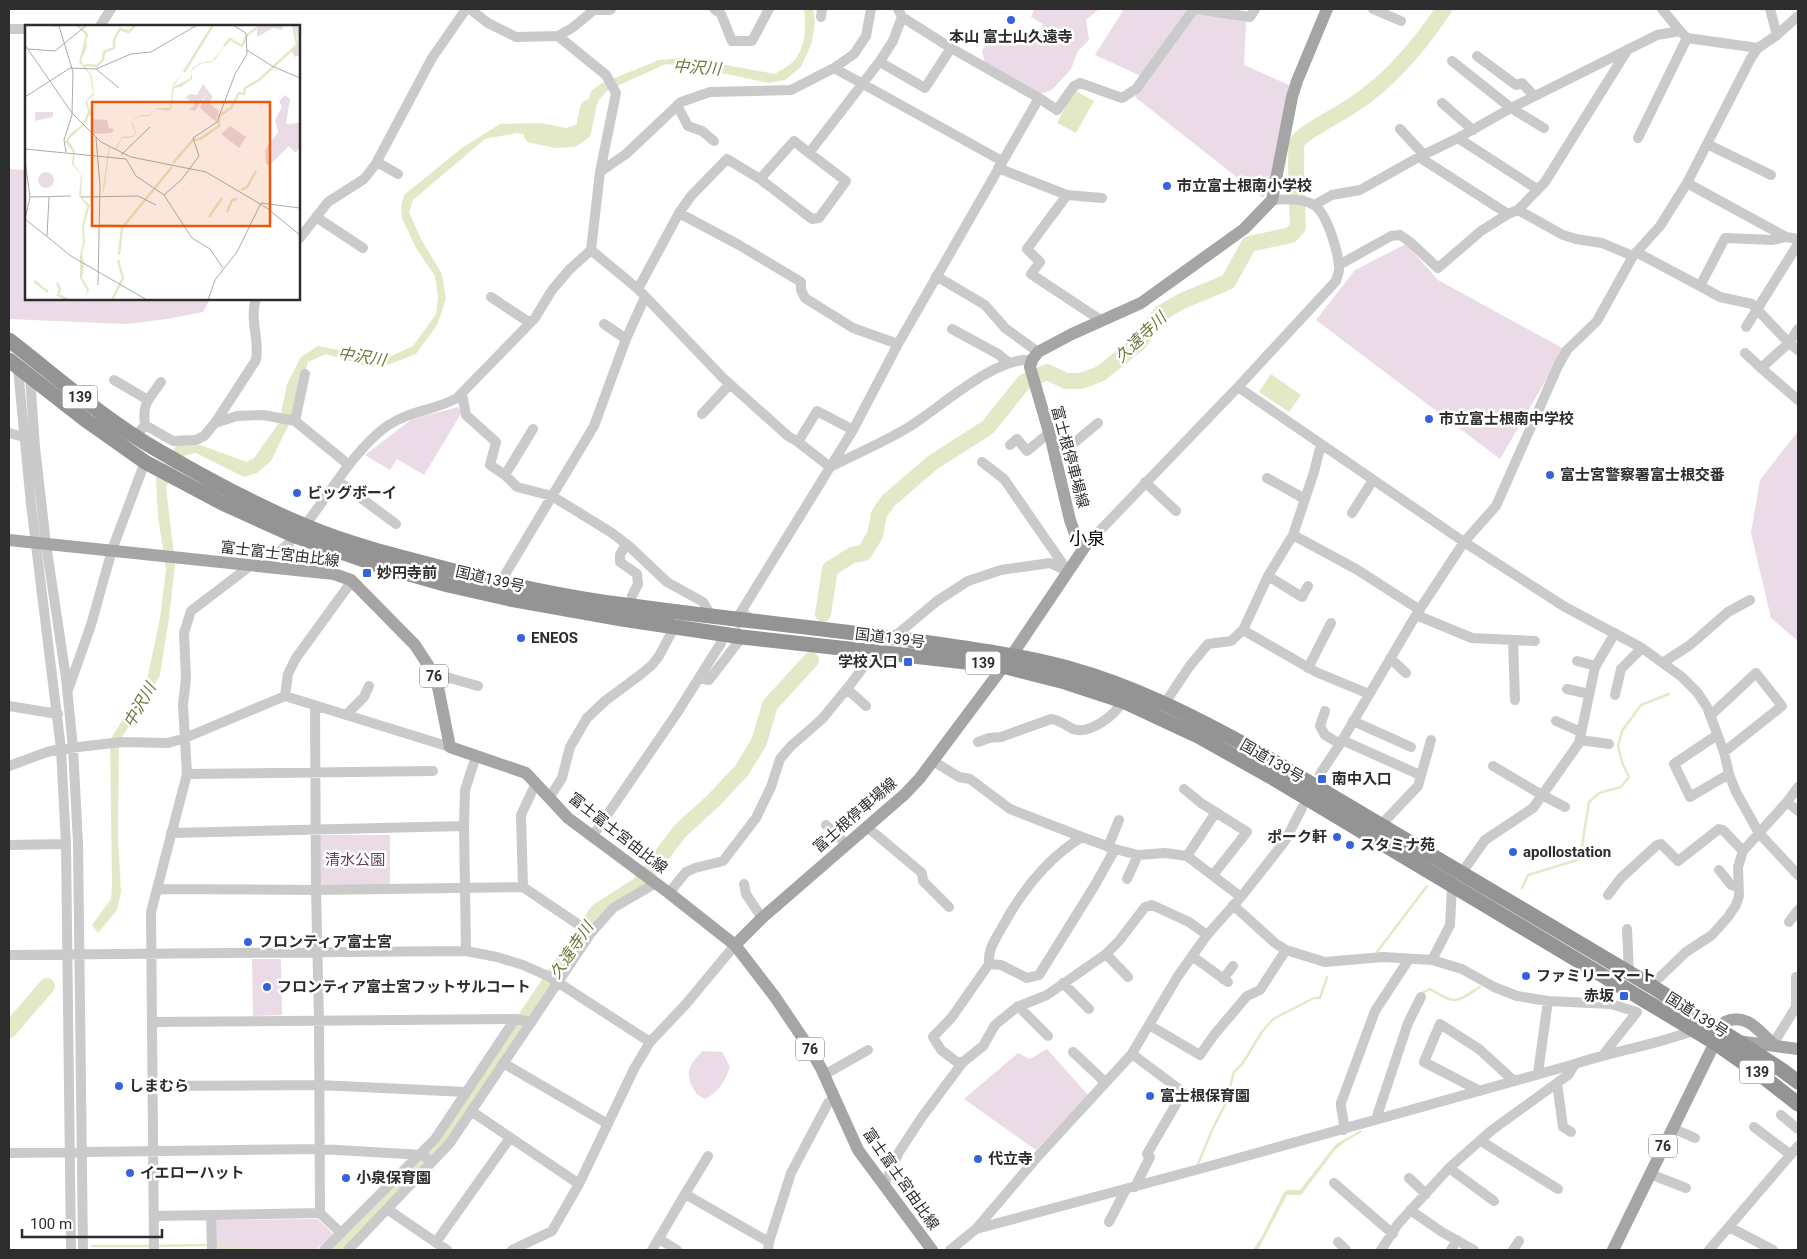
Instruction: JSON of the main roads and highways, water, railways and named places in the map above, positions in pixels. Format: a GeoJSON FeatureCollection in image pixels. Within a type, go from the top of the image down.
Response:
{"type":"FeatureCollection","features":[{"type":"Feature","properties":{"kind":"highway","name":"国道139号"},"geometry":{"type":"LineString","coordinates":[[9,340],[93,408],[140,430],[158,451],[300,531],[500,583],[615,604],[894,638],[1007,660],[1069,669],[1165,703],[1251,748],[1381,825],[1457,880],[1694,1030],[1738,1041]]}},
{"type":"Feature","properties":{"kind":"highway","name":"国道139号"},"geometry":{"type":"LineString","coordinates":[[19,368],[87,421],[146,462],[180,481],[222,503],[300,531],[381,566],[448,585],[510,599],[613,618],[742,637],[886,652],[1007,660],[1123,702],[1162,718],[1216,746],[1629,973],[1717,1036]]}},
{"type":"Feature","properties":{"kind":"highway","name":"139"},"geometry":{"type":"LineString","coordinates":[[1717,1036],[1798,1104]]}},
{"type":"Feature","properties":{"kind":"highway","name":"139"},"geometry":{"type":"LineString","coordinates":[[1738,1041],[1798,1082]]}},
{"type":"Feature","properties":{"kind":"main road","name":"富士根停車場線"},"geometry":{"type":"LineString","coordinates":[[735,945],[762,918],[905,794],[933,761],[1007,660],[1067,570],[1086,545],[1075,534],[1070,520],[1056,458],[1038,399],[1033,360],[1072,334],[1141,304],[1244,229],[1277,200],[1292,97],[1328,9]]}},
{"type":"Feature","properties":{"kind":"main road","name":"富士富士宮由比線"},"geometry":{"type":"LineString","coordinates":[[9,540],[334,574],[351,580],[414,645],[434,677],[443,708],[450,747],[526,772],[563,814],[735,945],[775,997],[810,1049],[835,1098],[858,1150],[932,1250]]}},
{"type":"Feature","properties":{"kind":"main road"},"geometry":{"type":"LineString","coordinates":[[1717,1036],[1725,1022],[1731,1019],[1741,1019],[1751,1023],[1773,1044]]}},
{"type":"Feature","properties":{"kind":"main road","name":"76"},"geometry":{"type":"LineString","coordinates":[[1613,1250],[1717,1036]]}},
{"type":"Feature","properties":{"kind":"main road"},"geometry":{"type":"LineString","coordinates":[[1738,1041],[1773,1044],[1798,1049]]}},
{"type":"Feature","properties":{"kind":"water"},"geometry":{"type":"Polygon","coordinates":[[[804,9],[813,9],[815,22],[812,42],[801,67],[785,80],[769,83],[698,68],[666,64],[608,90],[599,100],[586,128],[578,135],[553,139],[517,133],[485,139],[413,200],[409,212],[421,239],[442,274],[446,299],[437,325],[416,354],[390,364],[370,367],[326,354],[308,362],[289,424],[271,461],[257,473],[244,477],[196,453],[186,455],[166,487],[175,564],[160,675],[142,707],[119,741],[118,837],[121,892],[117,910],[98,933],[92,925],[111,899],[112,884],[110,740],[147,680],[160,618],[166,569],[158,517],[156,477],[177,444],[200,445],[247,462],[254,458],[279,423],[287,384],[301,357],[318,346],[385,359],[413,346],[436,314],[438,297],[435,276],[416,248],[402,218],[401,206],[404,195],[462,148],[500,124],[541,123],[566,128],[581,123],[591,91],[602,83],[659,60],[683,58],[700,60],[775,74],[793,62],[799,54],[804,35],[804,9]]]}},
{"type":"Feature","properties":{"kind":"water"},"geometry":{"type":"Polygon","coordinates":[[[1074,90],[1094,101],[1076,133],[1057,123],[1074,90]]]}},
{"type":"Feature","properties":{"kind":"water"},"geometry":{"type":"Polygon","coordinates":[[[1271,374],[1301,395],[1289,412],[1259,392],[1271,374]]]}},
{"type":"Feature","properties":{"kind":"water"},"geometry":{"type":"Polygon","coordinates":[[[1361,1130],[1362,1132],[1335,1150],[1301,1195],[1287,1195],[1258,1250],[1253,1250],[1284,1192],[1300,1190],[1336,1144],[1361,1130]]]}},
{"type":"Feature","properties":{"kind":"waterway","name":"久遠寺川"},"geometry":{"type":"LineString","coordinates":[[823,614],[830,569],[852,555],[864,553],[875,535],[879,514],[888,501],[932,463],[988,427],[1024,382],[1047,372],[1066,381],[1081,381],[1100,374],[1139,343],[1161,313],[1182,301],[1228,282],[1249,244],[1291,235],[1298,227],[1297,143],[1322,123],[1367,95],[1392,74],[1425,36],[1444,9]]}},
{"type":"Feature","properties":{"kind":"waterway","name":"中沢川"},"geometry":{"type":"LineString","coordinates":[[532,135],[556,140],[573,139],[583,132],[588,108]]}},
{"type":"Feature","properties":{"kind":"waterway","name":"久遠寺川"},"geometry":{"type":"LineString","coordinates":[[336,1250],[398,1191],[432,1154],[598,911],[639,885],[680,831],[713,801],[742,770],[759,742],[770,705],[811,660]]}},
{"type":"Feature","properties":{"kind":"waterway"},"geometry":{"type":"LineString","coordinates":[[1522,888],[1528,875],[1580,859],[1589,802],[1599,793],[1621,787],[1629,777],[1623,765],[1618,746],[1622,731],[1641,705],[1669,694]]}},
{"type":"Feature","properties":{"kind":"waterway"},"geometry":{"type":"LineString","coordinates":[[1377,952],[1427,886]]}},
{"type":"Feature","properties":{"kind":"waterway"},"geometry":{"type":"LineString","coordinates":[[1197,1166],[1225,1105],[1234,1072],[1242,1064],[1262,1032],[1273,1019],[1314,998],[1320,998],[1327,977]]}},
{"type":"Feature","properties":{"kind":"waterway","name":"中沢川"},"geometry":{"type":"LineString","coordinates":[[9,1030],[47,986]]}},
{"type":"Feature","properties":{"kind":"waterway"},"geometry":{"type":"LineString","coordinates":[[1420,994],[1430,989],[1446,998],[1455,1000],[1480,987]]}},
{"type":"Feature","properties":{"kind":"waterway"},"geometry":{"type":"LineString","coordinates":[[156,1246],[208,1245]]}},
{"type":"Feature","properties":{"kind":"waterway"},"geometry":{"type":"LineString","coordinates":[[92,1246],[151,1246]]}},
{"type":"Feature","properties":{"kind":"waterway"},"geometry":{"type":"LineString","coordinates":[[214,1246],[252,1250]]}},
{"type":"Feature","properties":{"kind":"tunnel"},"geometry":{"type":"LineString","coordinates":[[725,638],[749,611]]}},
{"type":"Feature","properties":{"kind":"place","name":"本山 富士山久遠寺"},"geometry":{"type":"Point","coordinates":[1011,20]}},
{"type":"Feature","properties":{"kind":"place","name":"市立富士根南小学校"},"geometry":{"type":"Point","coordinates":[1167,186]}},
{"type":"Feature","properties":{"kind":"place","name":"市立富士根南中学校"},"geometry":{"type":"Point","coordinates":[1429,419]}},
{"type":"Feature","properties":{"kind":"place","name":"富士宮警察署富士根交番"},"geometry":{"type":"Point","coordinates":[1550,475]}},
{"type":"Feature","properties":{"kind":"place","name":"ビッグボーイ"},"geometry":{"type":"Point","coordinates":[297,493]}},
{"type":"Feature","properties":{"kind":"place","name":"妙円寺前"},"geometry":{"type":"Point","coordinates":[367,573]}},
{"type":"Feature","properties":{"kind":"place","name":"ENEOS"},"geometry":{"type":"Point","coordinates":[521,638]}},
{"type":"Feature","properties":{"kind":"place","name":"学校入口"},"geometry":{"type":"Point","coordinates":[908,662]}},
{"type":"Feature","properties":{"kind":"place","name":"南中入口"},"geometry":{"type":"Point","coordinates":[1322,779]}},
{"type":"Feature","properties":{"kind":"place","name":"ポーク軒"},"geometry":{"type":"Point","coordinates":[1337,837]}},
{"type":"Feature","properties":{"kind":"place","name":"スタミナ苑"},"geometry":{"type":"Point","coordinates":[1350,845]}},
{"type":"Feature","properties":{"kind":"place","name":"apollostation"},"geometry":{"type":"Point","coordinates":[1513,852]}},
{"type":"Feature","properties":{"kind":"place","name":"フロンティア富士宮"},"geometry":{"type":"Point","coordinates":[248,942]}},
{"type":"Feature","properties":{"kind":"place","name":"ファミリーマート"},"geometry":{"type":"Point","coordinates":[1526,976]}},
{"type":"Feature","properties":{"kind":"place","name":"フロンティア富士宮フットサルコート"},"geometry":{"type":"Point","coordinates":[267,987]}},
{"type":"Feature","properties":{"kind":"place","name":"赤坂"},"geometry":{"type":"Point","coordinates":[1624,996]}},
{"type":"Feature","properties":{"kind":"place","name":"しまむら"},"geometry":{"type":"Point","coordinates":[119,1086]}},
{"type":"Feature","properties":{"kind":"place","name":"富士根保育園"},"geometry":{"type":"Point","coordinates":[1150,1096]}},
{"type":"Feature","properties":{"kind":"place","name":"代立寺"},"geometry":{"type":"Point","coordinates":[978,1159]}},
{"type":"Feature","properties":{"kind":"place","name":"イエローハット"},"geometry":{"type":"Point","coordinates":[130,1173]}},
{"type":"Feature","properties":{"kind":"place","name":"小泉保育園"},"geometry":{"type":"Point","coordinates":[346,1178]}},
{"type":"Feature","properties":{"kind":"district","name":"小泉"},"geometry":{"type":"Point","coordinates":[1087,539]}},
{"type":"Feature","properties":{"kind":"park label","name":"清水公園"},"geometry":{"type":"Point","coordinates":[355,860]}}]}
